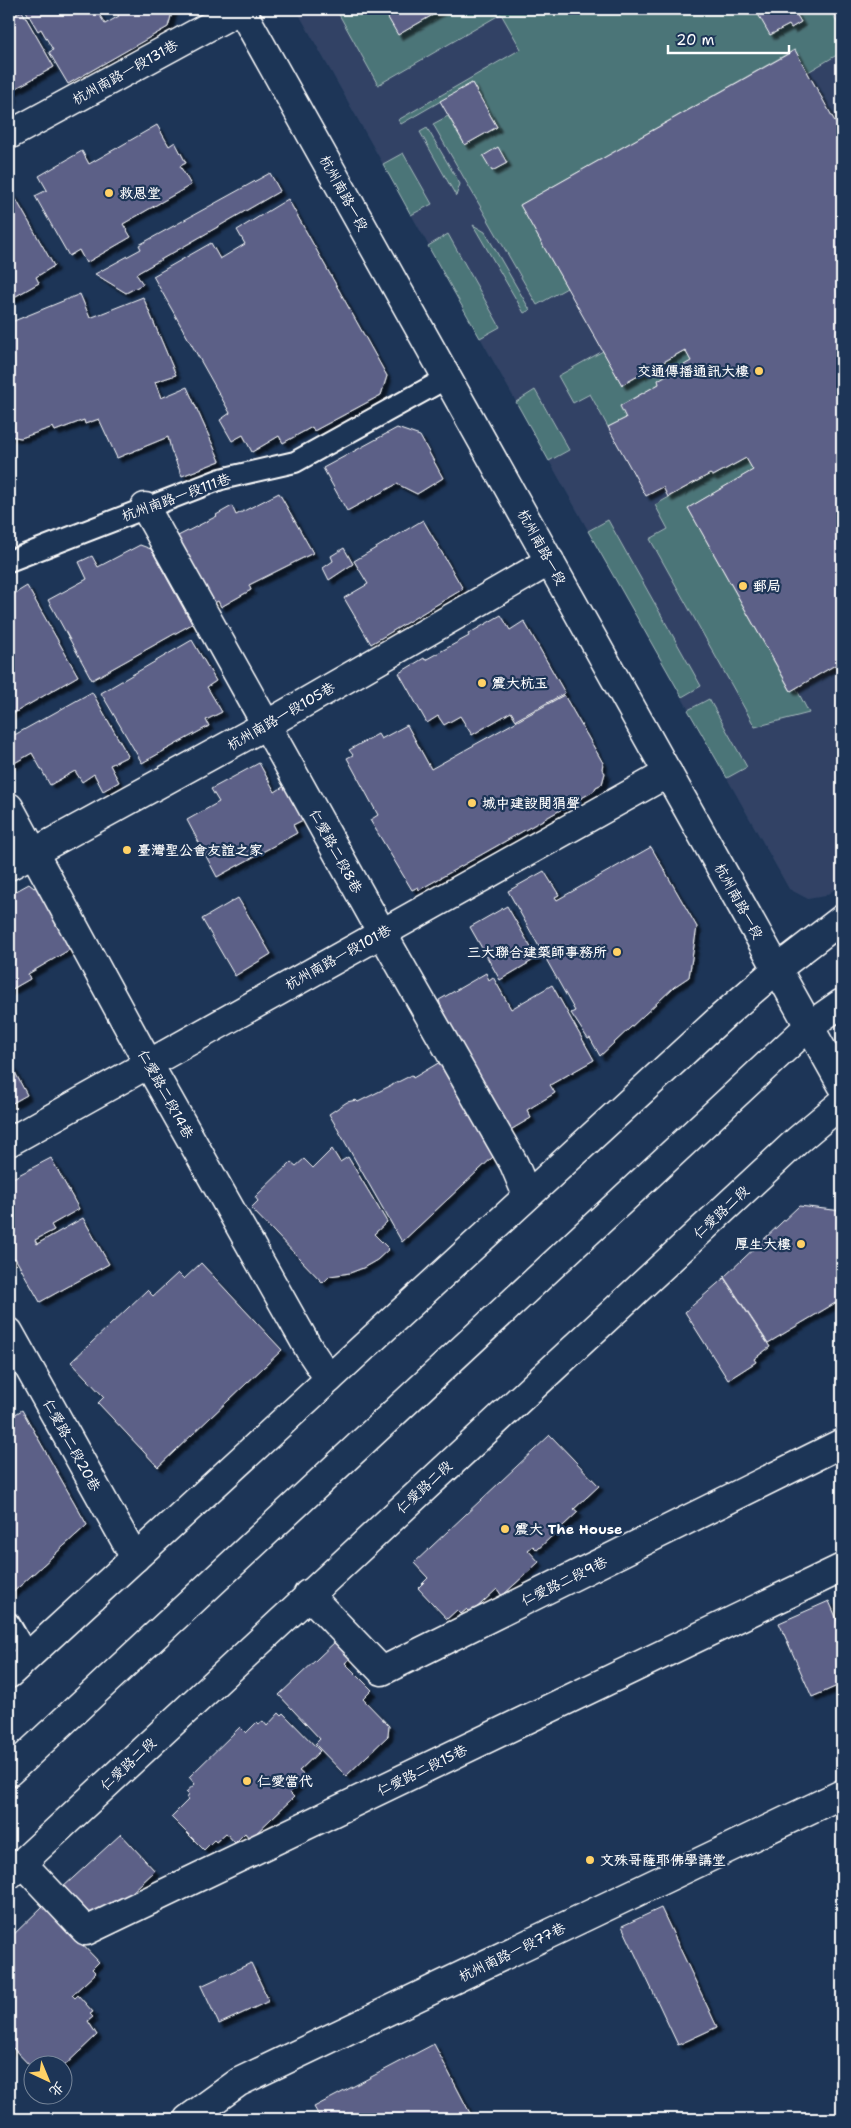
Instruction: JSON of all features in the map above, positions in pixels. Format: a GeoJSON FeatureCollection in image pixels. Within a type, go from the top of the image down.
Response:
{"type":"FeatureCollection","features":[{"type":"Feature","properties":{"kind":"street","name":"杭州南路一段131巷"},"geometry":{"type":"LineString","coordinates":[[9,135],[241,9]]}},
{"type":"Feature","properties":{"kind":"street","name":"杭州南路一段"},"geometry":{"type":"LineString","coordinates":[[241,9],[842,1085]]}},
{"type":"Feature","properties":{"kind":"street","name":"仁愛路二段8巷"},"geometry":{"type":"LineString","coordinates":[[145,507],[382,933],[514,1164],[527,1195]]}},
{"type":"Feature","properties":{"kind":"street","name":"杭州南路一段105巷"},"geometry":{"type":"LineString","coordinates":[[9,866],[266,725],[550,561]]}},
{"type":"Feature","properties":{"kind":"street","name":"杭州南路一段101巷"},"geometry":{"type":"LineString","coordinates":[[9,1142],[668,772]]}},
{"type":"Feature","properties":{"kind":"street","name":"仁愛路二段14巷"},"geometry":{"type":"LineString","coordinates":[[9,807],[148,1063],[309,1349],[329,1378]]}},
{"type":"Feature","properties":{"kind":"street"},"geometry":{"type":"LineString","coordinates":[[18,1665],[724,1015],[842,919]]}},
{"type":"Feature","properties":{"kind":"street"},"geometry":{"type":"LineString","coordinates":[[9,1772],[809,1026],[842,1003]]}},
{"type":"Feature","properties":{"kind":"street","name":"仁愛路二段"},"geometry":{"type":"LineString","coordinates":[[15,1869],[308,1594],[791,1147],[842,1103]]}},
{"type":"Feature","properties":{"kind":"street","name":"仁愛路二段20巷"},"geometry":{"type":"LineString","coordinates":[[9,1332],[134,1558]]}},
{"type":"Feature","properties":{"kind":"street","name":"仁愛路二段9巷"},"geometry":{"type":"LineString","coordinates":[[308,1594],[382,1671],[842,1443]]}},
{"type":"Feature","properties":{"kind":"street","name":"仁愛路二段15巷"},"geometry":{"type":"LineString","coordinates":[[15,1869],[86,1932],[842,1568]]}},
{"type":"Feature","properties":{"kind":"street","name":"杭州南路一段77巷"},"geometry":{"type":"LineString","coordinates":[[188,2119],[239,2082],[842,1794]]}},
{"type":"Feature","properties":{"kind":"lane","name":"杭州南路一段111巷"},"geometry":{"type":"LineString","coordinates":[[9,561],[221,479],[295,462],[447,378]]}},
{"type":"Feature","properties":{"kind":"lane"},"geometry":{"type":"LineString","coordinates":[[9,1623],[18,1665]]}},
{"type":"Feature","properties":{"kind":"shaded area"},"geometry":{"type":"Polygon","coordinates":[[[296,9],[842,9],[842,884],[825,896],[808,899],[789,889],[296,9]]]}},
{"type":"Feature","properties":{"kind":"green space"},"geometry":{"type":"Polygon","coordinates":[[[336,9],[346,9],[349,12],[354,9],[383,9],[398,34],[443,9],[830,9],[842,31],[842,52],[808,72],[794,50],[520,205],[567,288],[537,305],[433,124],[448,116],[465,145],[497,127],[472,83],[401,124],[398,120],[521,49],[501,14],[378,85],[336,9]]]}},
{"type":"Feature","properties":{"kind":"green space"},"geometry":{"type":"Polygon","coordinates":[[[427,128],[460,184],[456,196],[420,132],[427,128]]]}},
{"type":"Feature","properties":{"kind":"green space"},"geometry":{"type":"Polygon","coordinates":[[[403,153],[432,204],[411,215],[383,164],[403,153]]]}},
{"type":"Feature","properties":{"kind":"green space"},"geometry":{"type":"Polygon","coordinates":[[[473,225],[485,232],[530,310],[524,313],[473,225]]]}},
{"type":"Feature","properties":{"kind":"green space"},"geometry":{"type":"Polygon","coordinates":[[[448,234],[500,327],[480,338],[428,246],[448,234]]]}},
{"type":"Feature","properties":{"kind":"green space"},"geometry":{"type":"Polygon","coordinates":[[[685,350],[691,361],[659,384],[621,405],[626,418],[608,427],[590,394],[573,403],[558,376],[603,351],[622,385],[685,350]]]}},
{"type":"Feature","properties":{"kind":"green space"},"geometry":{"type":"Polygon","coordinates":[[[535,390],[569,450],[549,461],[516,402],[535,390]]]}},
{"type":"Feature","properties":{"kind":"green space"},"geometry":{"type":"Polygon","coordinates":[[[746,458],[753,470],[688,508],[790,690],[796,688],[809,713],[755,727],[650,539],[668,529],[655,505],[710,474],[713,476],[746,458]]]}},
{"type":"Feature","properties":{"kind":"green space"},"geometry":{"type":"Polygon","coordinates":[[[608,520],[701,686],[682,697],[588,531],[608,520]]]}},
{"type":"Feature","properties":{"kind":"green space"},"geometry":{"type":"Polygon","coordinates":[[[709,699],[747,767],[727,778],[688,710],[709,699]]]}},
{"type":"Feature","properties":{"kind":"building"},"geometry":{"type":"Polygon","coordinates":[[[30,9],[96,9],[105,24],[119,16],[114,9],[173,9],[168,27],[68,84],[49,52],[53,50],[41,29],[38,31],[26,11],[30,9]]]}},
{"type":"Feature","properties":{"kind":"building"},"geometry":{"type":"Polygon","coordinates":[[[383,9],[443,9],[398,35],[383,9]]]}},
{"type":"Feature","properties":{"kind":"building"},"geometry":{"type":"Polygon","coordinates":[[[755,9],[793,9],[801,22],[791,28],[789,25],[770,35],[755,9]]]}},
{"type":"Feature","properties":{"kind":"building"},"geometry":{"type":"Polygon","coordinates":[[[22,11],[54,67],[11,91],[13,97],[9,101],[9,18],[22,11]]]}},
{"type":"Feature","properties":{"kind":"building","name":"交通傳播通訊大樓"},"geometry":{"type":"Polygon","coordinates":[[[795,50],[842,134],[842,661],[791,691],[688,508],[753,470],[746,458],[713,476],[710,474],[668,497],[663,487],[646,496],[608,427],[626,418],[620,406],[659,384],[658,380],[691,361],[685,350],[622,385],[520,205],[795,50]]]}},
{"type":"Feature","properties":{"kind":"building"},"geometry":{"type":"Polygon","coordinates":[[[472,83],[497,127],[465,145],[440,101],[472,83]]]}},
{"type":"Feature","properties":{"kind":"building","name":"救恩堂"},"geometry":{"type":"Polygon","coordinates":[[[157,125],[169,146],[175,142],[186,163],[180,166],[191,185],[123,224],[131,237],[86,263],[79,250],[69,256],[35,196],[47,190],[39,176],[82,151],[89,164],[157,125]]]}},
{"type":"Feature","properties":{"kind":"building"},"geometry":{"type":"Polygon","coordinates":[[[498,147],[507,163],[492,171],[483,156],[498,147]]]}},
{"type":"Feature","properties":{"kind":"building"},"geometry":{"type":"Polygon","coordinates":[[[270,173],[280,191],[136,274],[143,284],[126,293],[95,274],[141,249],[139,245],[270,173]]]}},
{"type":"Feature","properties":{"kind":"building"},"geometry":{"type":"Polygon","coordinates":[[[13,194],[54,266],[36,277],[39,283],[9,300],[9,197],[13,194]]]}},
{"type":"Feature","properties":{"kind":"building"},"geometry":{"type":"Polygon","coordinates":[[[288,199],[387,376],[381,395],[314,431],[312,427],[283,443],[279,436],[252,452],[243,435],[232,441],[220,420],[230,413],[153,276],[211,243],[220,259],[245,244],[237,230],[288,199]]]}},
{"type":"Feature","properties":{"kind":"building"},"geometry":{"type":"Polygon","coordinates":[[[80,294],[90,318],[143,297],[176,375],[155,382],[161,398],[187,387],[220,461],[182,476],[171,450],[168,437],[117,458],[99,419],[85,424],[84,420],[55,431],[53,427],[21,438],[9,436],[9,323],[80,294]]]}},
{"type":"Feature","properties":{"kind":"building"},"geometry":{"type":"Polygon","coordinates":[[[397,428],[420,436],[443,478],[417,494],[397,484],[347,511],[323,468],[397,428]]]}},
{"type":"Feature","properties":{"kind":"building"},"geometry":{"type":"Polygon","coordinates":[[[279,493],[313,553],[249,585],[251,590],[221,607],[218,601],[212,604],[176,537],[232,506],[236,515],[279,493]]]}},
{"type":"Feature","properties":{"kind":"building"},"geometry":{"type":"Polygon","coordinates":[[[423,520],[463,589],[371,644],[344,598],[368,584],[354,561],[423,520]]]}},
{"type":"Feature","properties":{"kind":"building"},"geometry":{"type":"Polygon","coordinates":[[[140,545],[151,549],[192,624],[92,680],[48,600],[87,579],[79,562],[92,556],[98,567],[140,545]]]}},
{"type":"Feature","properties":{"kind":"building"},"geometry":{"type":"Polygon","coordinates":[[[344,548],[353,564],[329,580],[323,568],[333,561],[331,556],[344,548]]]}},
{"type":"Feature","properties":{"kind":"building"},"geometry":{"type":"Polygon","coordinates":[[[27,586],[78,676],[9,716],[9,597],[27,586]]]}},
{"type":"Feature","properties":{"kind":"building","name":"震大杭玉"},"geometry":{"type":"Polygon","coordinates":[[[501,615],[510,630],[524,621],[565,693],[516,720],[511,712],[472,735],[460,716],[444,725],[438,716],[427,723],[399,673],[424,658],[425,660],[469,636],[468,634],[501,615]]]}},
{"type":"Feature","properties":{"kind":"building"},"geometry":{"type":"Polygon","coordinates":[[[192,640],[216,681],[207,687],[222,712],[206,720],[209,726],[142,763],[101,693],[192,640]]]}},
{"type":"Feature","properties":{"kind":"building"},"geometry":{"type":"Polygon","coordinates":[[[92,692],[128,756],[110,765],[119,782],[103,791],[94,774],[82,782],[75,771],[50,785],[32,753],[11,765],[9,761],[9,738],[92,692]]]}},
{"type":"Feature","properties":{"kind":"building","name":"城中建設閱狷聲"},"geometry":{"type":"Polygon","coordinates":[[[564,695],[603,763],[602,769],[605,773],[602,784],[596,787],[594,791],[419,890],[418,887],[412,890],[370,820],[378,815],[347,758],[353,755],[349,750],[378,734],[381,739],[407,725],[431,769],[564,695]]]}},
{"type":"Feature","properties":{"kind":"building"},"geometry":{"type":"Polygon","coordinates":[[[259,763],[275,792],[286,785],[305,819],[293,825],[297,833],[217,877],[187,820],[219,802],[211,789],[259,763]]]}},
{"type":"Feature","properties":{"kind":"building","name":"三大聯合建築師事務所"},"geometry":{"type":"Polygon","coordinates":[[[651,847],[697,927],[689,977],[674,987],[600,1056],[590,1038],[588,1039],[571,1013],[575,1011],[508,891],[544,871],[559,895],[555,897],[557,900],[651,847]]]}},
{"type":"Feature","properties":{"kind":"building"},"geometry":{"type":"Polygon","coordinates":[[[29,884],[34,888],[39,885],[76,946],[28,974],[30,979],[9,991],[9,895],[29,884]]]}},
{"type":"Feature","properties":{"kind":"building"},"geometry":{"type":"Polygon","coordinates":[[[238,898],[271,954],[235,976],[202,919],[238,898]]]}},
{"type":"Feature","properties":{"kind":"building"},"geometry":{"type":"Polygon","coordinates":[[[507,906],[537,958],[500,980],[470,927],[507,906]]]}},
{"type":"Feature","properties":{"kind":"building"},"geometry":{"type":"Polygon","coordinates":[[[486,973],[489,980],[493,977],[511,1009],[552,985],[594,1060],[550,1085],[555,1093],[527,1110],[531,1118],[507,1132],[437,1010],[441,1007],[439,1000],[486,973]]]}},
{"type":"Feature","properties":{"kind":"building"},"geometry":{"type":"Polygon","coordinates":[[[9,1061],[27,1095],[9,1105],[9,1061]]]}},
{"type":"Feature","properties":{"kind":"building"},"geometry":{"type":"Polygon","coordinates":[[[440,1062],[494,1156],[402,1242],[329,1114],[347,1102],[356,1100],[358,1102],[412,1075],[413,1078],[440,1062]]]}},
{"type":"Feature","properties":{"kind":"building"},"geometry":{"type":"Polygon","coordinates":[[[332,1149],[340,1162],[348,1157],[387,1222],[374,1234],[389,1249],[377,1260],[363,1268],[350,1273],[330,1276],[323,1283],[251,1208],[258,1201],[255,1197],[291,1162],[296,1166],[304,1159],[313,1168],[332,1149]]]}},
{"type":"Feature","properties":{"kind":"building"},"geometry":{"type":"Polygon","coordinates":[[[51,1158],[79,1209],[51,1225],[54,1230],[35,1240],[37,1244],[83,1218],[109,1264],[40,1302],[15,1258],[9,1261],[9,1180],[51,1158]]]}},
{"type":"Feature","properties":{"kind":"building","name":"厚生大樓"},"geometry":{"type":"Polygon","coordinates":[[[799,1206],[842,1211],[842,1299],[768,1343],[724,1277],[799,1206]]]}},
{"type":"Feature","properties":{"kind":"building"},"geometry":{"type":"Polygon","coordinates":[[[201,1263],[282,1350],[158,1467],[98,1403],[104,1397],[71,1362],[147,1290],[153,1296],[178,1273],[184,1279],[201,1263]]]}},
{"type":"Feature","properties":{"kind":"building"},"geometry":{"type":"Polygon","coordinates":[[[724,1278],[770,1347],[754,1359],[756,1362],[728,1380],[685,1312],[724,1278]]]}},
{"type":"Feature","properties":{"kind":"building"},"geometry":{"type":"Polygon","coordinates":[[[22,1410],[87,1525],[9,1596],[9,1418],[22,1410]]]}},
{"type":"Feature","properties":{"kind":"building","name":"震大 The House"},"geometry":{"type":"Polygon","coordinates":[[[550,1435],[599,1486],[574,1509],[578,1512],[537,1550],[533,1546],[528,1550],[539,1562],[502,1596],[497,1589],[471,1613],[467,1609],[461,1614],[457,1610],[447,1619],[418,1588],[428,1578],[414,1563],[550,1435]]]}},
{"type":"Feature","properties":{"kind":"building"},"geometry":{"type":"Polygon","coordinates":[[[829,1601],[842,1631],[842,1684],[812,1697],[779,1623],[829,1601]]]}},
{"type":"Feature","properties":{"kind":"building"},"geometry":{"type":"Polygon","coordinates":[[[337,1640],[353,1656],[345,1663],[372,1690],[363,1699],[389,1726],[388,1736],[346,1776],[315,1744],[320,1739],[279,1695],[337,1640]]]}},
{"type":"Feature","properties":{"kind":"building","name":"仁愛當代"},"geometry":{"type":"Polygon","coordinates":[[[279,1713],[281,1715],[283,1713],[320,1751],[299,1771],[306,1777],[290,1793],[294,1797],[250,1839],[245,1833],[235,1843],[226,1833],[216,1842],[214,1840],[204,1850],[171,1817],[188,1800],[189,1795],[186,1792],[195,1784],[189,1777],[240,1727],[246,1733],[257,1722],[259,1724],[263,1721],[267,1726],[279,1713]]]}},
{"type":"Feature","properties":{"kind":"building"},"geometry":{"type":"Polygon","coordinates":[[[121,1834],[155,1871],[117,1906],[88,1917],[62,1888],[121,1834]]]}},
{"type":"Feature","properties":{"kind":"building"},"geometry":{"type":"Polygon","coordinates":[[[44,1905],[99,1962],[92,1969],[96,1973],[72,1995],[75,1998],[78,1995],[93,2012],[90,2014],[93,2017],[88,2021],[97,2035],[72,2059],[72,2056],[22,2057],[13,2048],[9,2052],[9,1939],[44,1905]]]}},
{"type":"Feature","properties":{"kind":"building"},"geometry":{"type":"Polygon","coordinates":[[[661,1908],[717,2027],[678,2045],[622,1926],[661,1908]]]}},
{"type":"Feature","properties":{"kind":"building"},"geometry":{"type":"Polygon","coordinates":[[[251,1963],[269,2001],[219,2024],[201,1986],[251,1963]]]}},
{"type":"Feature","properties":{"kind":"building"},"geometry":{"type":"Polygon","coordinates":[[[434,2044],[473,2119],[321,2119],[314,2107],[434,2044]]]}},
{"type":"Feature","properties":{"kind":"place","name":"救恩堂"},"geometry":{"type":"Point","coordinates":[109,193]}},
{"type":"Feature","properties":{"kind":"place","name":"交通傳播通訊大樓"},"geometry":{"type":"Point","coordinates":[759,371]}},
{"type":"Feature","properties":{"kind":"place","name":"郵局"},"geometry":{"type":"Point","coordinates":[743,586]}},
{"type":"Feature","properties":{"kind":"place","name":"震大杭玉"},"geometry":{"type":"Point","coordinates":[482,683]}},
{"type":"Feature","properties":{"kind":"place","name":"城中建設閱狷聲"},"geometry":{"type":"Point","coordinates":[472,803]}},
{"type":"Feature","properties":{"kind":"place","name":"臺灣聖公會友誼之家"},"geometry":{"type":"Point","coordinates":[127,850]}},
{"type":"Feature","properties":{"kind":"place","name":"三大聯合建築師事務所"},"geometry":{"type":"Point","coordinates":[617,952]}},
{"type":"Feature","properties":{"kind":"place","name":"厚生大樓"},"geometry":{"type":"Point","coordinates":[801,1244]}},
{"type":"Feature","properties":{"kind":"place","name":"震大 The House"},"geometry":{"type":"Point","coordinates":[505,1529]}},
{"type":"Feature","properties":{"kind":"place","name":"仁愛當代"},"geometry":{"type":"Point","coordinates":[247,1781]}},
{"type":"Feature","properties":{"kind":"place","name":"文殊哥薩耶佛學講堂"},"geometry":{"type":"Point","coordinates":[590,1860]}}]}
